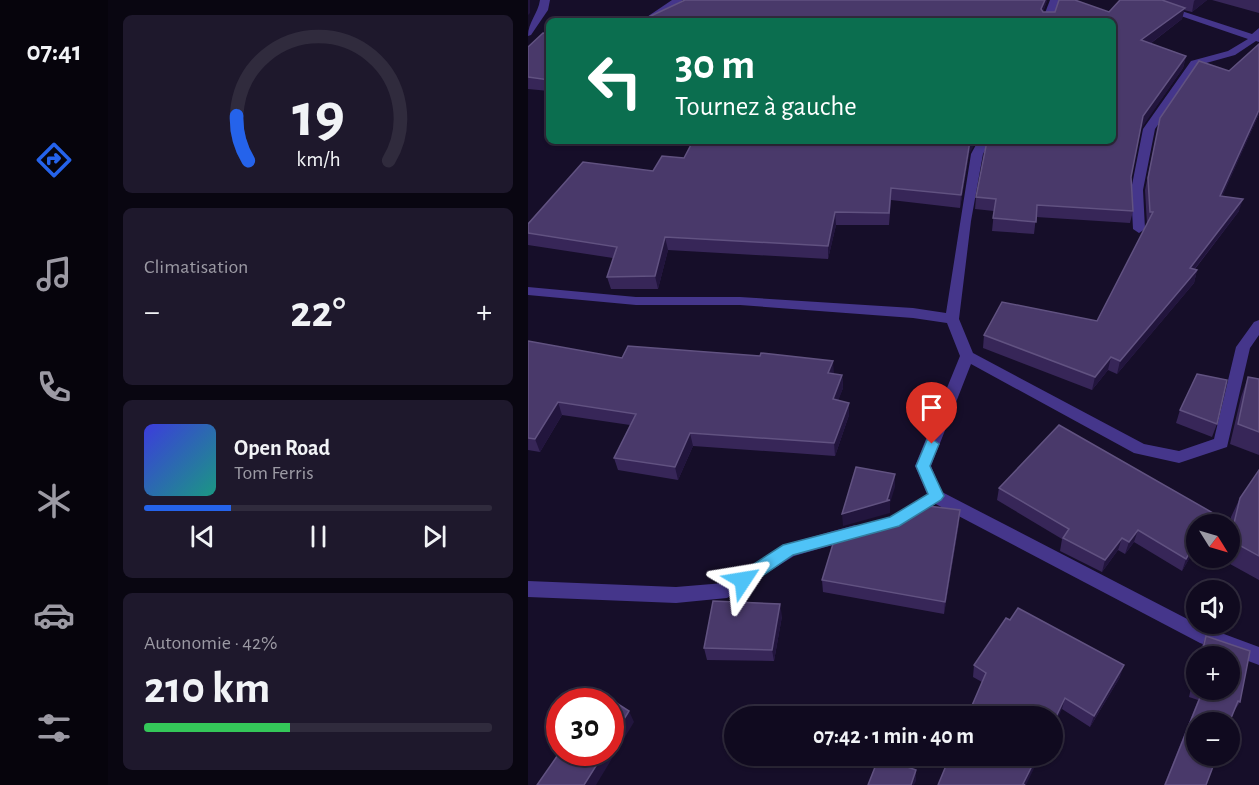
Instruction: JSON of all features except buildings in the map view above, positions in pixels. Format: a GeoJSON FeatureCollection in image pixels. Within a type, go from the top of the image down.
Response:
{"type":"FeatureCollection","features":[{"type":"Feature","properties":{"kind":"street"},"geometry":{"type":"LineString","coordinates":[[528,33],[543,10],[545,0]]}},
{"type":"Feature","properties":{"kind":"street"},"geometry":{"type":"LineString","coordinates":[[651,18],[678,0]]}},
{"type":"Feature","properties":{"kind":"street"},"geometry":{"type":"LineString","coordinates":[[1048,18],[1055,0]]}},
{"type":"Feature","properties":{"kind":"street"},"geometry":{"type":"LineString","coordinates":[[1139,0],[1258,36]]}},
{"type":"Feature","properties":{"kind":"street"},"geometry":{"type":"LineString","coordinates":[[1139,229],[1137,190],[1149,129],[1195,63],[1235,53],[1258,36]]}},
{"type":"Feature","properties":{"kind":"street"},"geometry":{"type":"LineString","coordinates":[[982,144],[977,154],[964,221],[952,320],[967,356],[1140,450],[1179,457],[1221,444],[1243,347],[1259,325]]}},
{"type":"Feature","properties":{"kind":"street"},"geometry":{"type":"LineString","coordinates":[[528,291],[636,301],[740,301],[913,313],[952,320]]}},
{"type":"Feature","properties":{"kind":"street"},"geometry":{"type":"LineString","coordinates":[[967,356],[923,466],[936,496],[1207,637],[1259,656]]}},
{"type":"Feature","properties":{"kind":"street"},"geometry":{"type":"LineString","coordinates":[[919,506],[936,496]]}},
{"type":"Feature","properties":{"kind":"street"},"geometry":{"type":"LineString","coordinates":[[528,589],[676,595],[727,590],[789,550],[873,528]]}},
{"type":"Feature","properties":{"kind":"route"},"geometry":{"type":"LineString","coordinates":[[743,580],[789,550],[894,522],[936,496],[923,466],[932,444]]}}]}
